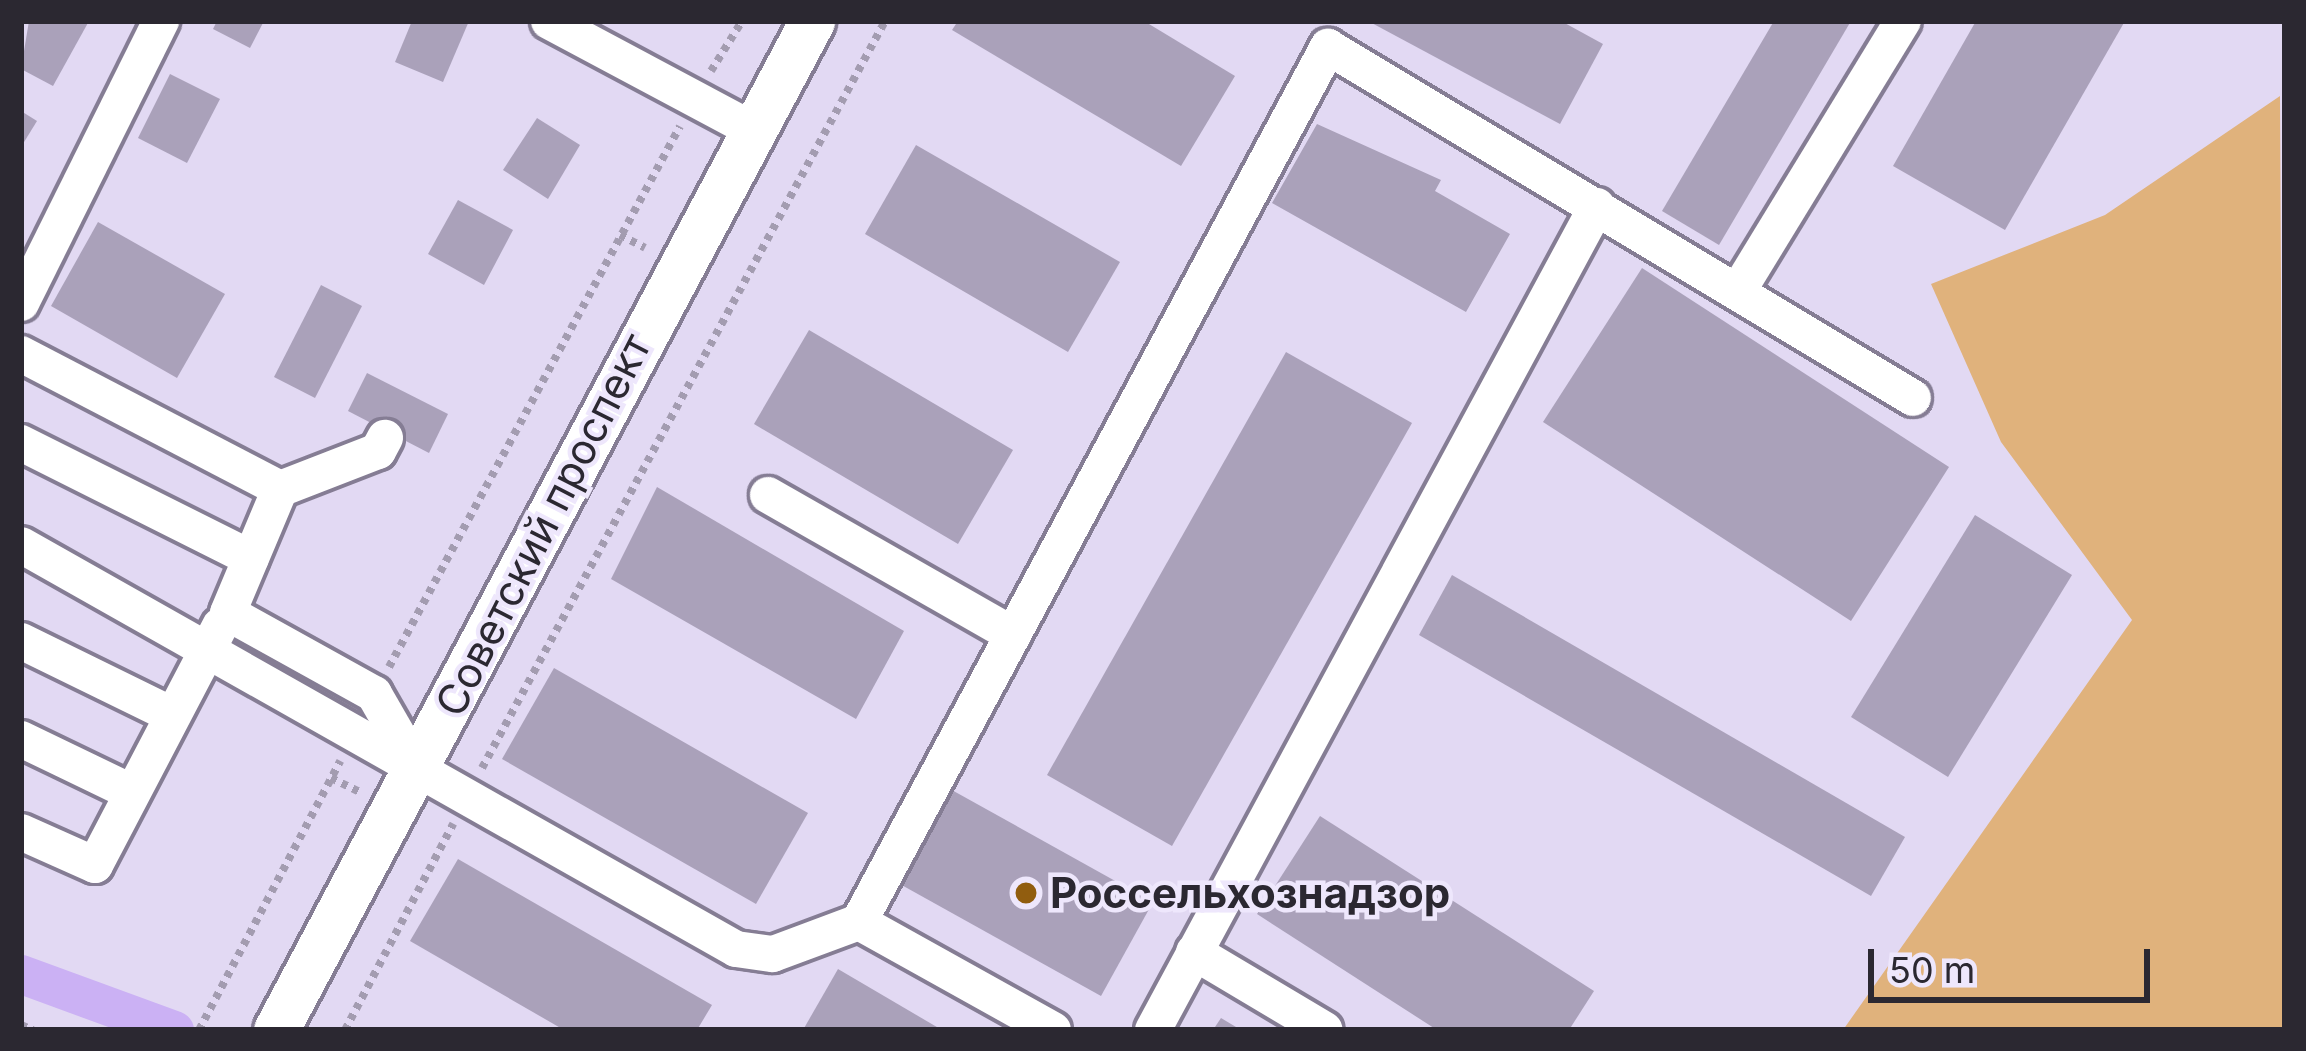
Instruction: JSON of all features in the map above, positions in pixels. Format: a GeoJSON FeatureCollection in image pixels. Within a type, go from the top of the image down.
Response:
{"type":"FeatureCollection","features":[{"type":"Feature","properties":{"kind":"main road","name":"Советский проспект"},"geometry":{"type":"LineString","coordinates":[[276,1030],[749,128],[812,21]]}},
{"type":"Feature","properties":{"kind":"street"},"geometry":{"type":"LineString","coordinates":[[21,303],[161,21]]}},
{"type":"Feature","properties":{"kind":"street"},"geometry":{"type":"LineString","coordinates":[[548,21],[749,128]]}},
{"type":"Feature","properties":{"kind":"street"},"geometry":{"type":"LineString","coordinates":[[1738,290],[1903,21]]}},
{"type":"Feature","properties":{"kind":"street"},"geometry":{"type":"LineString","coordinates":[[218,629],[416,769],[736,949],[773,954],[859,922],[1328,47],[1913,398]]}},
{"type":"Feature","properties":{"kind":"street"},"geometry":{"type":"LineString","coordinates":[[1153,1030],[1597,206]]}},
{"type":"Feature","properties":{"kind":"street"},"geometry":{"type":"LineString","coordinates":[[21,354],[280,489]]}},
{"type":"Feature","properties":{"kind":"street"},"geometry":{"type":"LineString","coordinates":[[21,832],[95,865],[218,629],[280,489],[378,452],[385,438]]}},
{"type":"Feature","properties":{"kind":"street"},"geometry":{"type":"LineString","coordinates":[[21,442],[250,558]]}},
{"type":"Feature","properties":{"kind":"street"},"geometry":{"type":"LineString","coordinates":[[768,495],[1013,635]]}},
{"type":"Feature","properties":{"kind":"street"},"geometry":{"type":"LineString","coordinates":[[21,545],[374,694],[416,769]]}},
{"type":"Feature","properties":{"kind":"street"},"geometry":{"type":"LineString","coordinates":[[21,641],[172,715]]}},
{"type":"Feature","properties":{"kind":"street"},"geometry":{"type":"LineString","coordinates":[[21,739],[131,792]]}},
{"type":"Feature","properties":{"kind":"street"},"geometry":{"type":"LineString","coordinates":[[859,922],[1053,1030]]}},
{"type":"Feature","properties":{"kind":"street"},"geometry":{"type":"LineString","coordinates":[[1194,952],[1325,1030]]}},
{"type":"Feature","properties":{"kind":"path"},"geometry":{"type":"LineString","coordinates":[[374,694],[694,99],[742,21]]}},
{"type":"Feature","properties":{"kind":"path"},"geometry":{"type":"LineString","coordinates":[[345,1030],[885,21]]}},
{"type":"Feature","properties":{"kind":"path"},"geometry":{"type":"LineString","coordinates":[[199,1030],[357,728]]}},
{"type":"Feature","properties":{"kind":"path"},"geometry":{"type":"LineString","coordinates":[[21,1025],[33,1030]]}},
{"type":"Feature","properties":{"kind":"shaded area"},"geometry":{"type":"Polygon","coordinates":[[[2280,96],[2285,1030],[1843,1030],[2132,620],[2001,442],[1931,284],[2105,215],[2280,96]]]}},
{"type":"Feature","properties":{"kind":"building"},"geometry":{"type":"Polygon","coordinates":[[[29,21],[89,21],[53,86],[21,69],[29,21]]]}},
{"type":"Feature","properties":{"kind":"building"},"geometry":{"type":"Polygon","coordinates":[[[217,21],[264,21],[250,48],[213,29],[217,21]]]}},
{"type":"Feature","properties":{"kind":"building"},"geometry":{"type":"Polygon","coordinates":[[[412,21],[469,21],[443,82],[395,62],[412,21]]]}},
{"type":"Feature","properties":{"kind":"building"},"geometry":{"type":"Polygon","coordinates":[[[958,21],[1144,21],[1235,76],[1181,166],[952,30],[958,21]]]}},
{"type":"Feature","properties":{"kind":"building"},"geometry":{"type":"Polygon","coordinates":[[[1368,21],[1561,21],[1603,44],[1560,124],[1368,21]]]}},
{"type":"Feature","properties":{"kind":"building"},"geometry":{"type":"Polygon","coordinates":[[[1774,21],[1851,21],[1719,245],[1662,211],[1774,21]]]}},
{"type":"Feature","properties":{"kind":"building"},"geometry":{"type":"Polygon","coordinates":[[[1976,21],[2125,21],[2005,230],[1893,166],[1976,21]]]}},
{"type":"Feature","properties":{"kind":"building"},"geometry":{"type":"Polygon","coordinates":[[[170,74],[220,99],[187,163],[138,138],[170,74]]]}},
{"type":"Feature","properties":{"kind":"building"},"geometry":{"type":"Polygon","coordinates":[[[21,111],[37,121],[21,147],[21,111]]]}},
{"type":"Feature","properties":{"kind":"building"},"geometry":{"type":"Polygon","coordinates":[[[537,118],[580,145],[548,199],[503,170],[537,118]]]}},
{"type":"Feature","properties":{"kind":"building"},"geometry":{"type":"Polygon","coordinates":[[[1317,124],[1441,180],[1435,191],[1510,234],[1466,312],[1272,203],[1317,124]]]}},
{"type":"Feature","properties":{"kind":"building"},"geometry":{"type":"Polygon","coordinates":[[[916,145],[1120,262],[1068,352],[865,234],[916,145]]]}},
{"type":"Feature","properties":{"kind":"building"},"geometry":{"type":"Polygon","coordinates":[[[458,200],[513,230],[484,285],[428,254],[458,200]]]}},
{"type":"Feature","properties":{"kind":"building"},"geometry":{"type":"Polygon","coordinates":[[[98,222],[225,294],[177,378],[51,306],[98,222]]]}},
{"type":"Feature","properties":{"kind":"building"},"geometry":{"type":"Polygon","coordinates":[[[1642,268],[1949,467],[1851,621],[1543,422],[1642,268]]]}},
{"type":"Feature","properties":{"kind":"building"},"geometry":{"type":"Polygon","coordinates":[[[321,285],[362,306],[315,398],[274,377],[321,285]]]}},
{"type":"Feature","properties":{"kind":"building"},"geometry":{"type":"Polygon","coordinates":[[[809,330],[1013,450],[958,544],[754,424],[809,330]]]}},
{"type":"Feature","properties":{"kind":"building"},"geometry":{"type":"Polygon","coordinates":[[[1286,352],[1412,423],[1172,846],[1047,775],[1286,352]]]}},
{"type":"Feature","properties":{"kind":"building"},"geometry":{"type":"Polygon","coordinates":[[[367,373],[448,414],[429,453],[348,411],[367,373]]]}},
{"type":"Feature","properties":{"kind":"building"},"geometry":{"type":"Polygon","coordinates":[[[657,487],[904,631],[856,719],[611,579],[657,487]]]}},
{"type":"Feature","properties":{"kind":"building"},"geometry":{"type":"Polygon","coordinates":[[[1975,515],[2072,575],[1948,777],[1851,717],[1975,515]]]}},
{"type":"Feature","properties":{"kind":"building"},"geometry":{"type":"Polygon","coordinates":[[[1452,575],[1905,837],[1871,896],[1419,635],[1452,575]]]}},
{"type":"Feature","properties":{"kind":"building"},"geometry":{"type":"Polygon","coordinates":[[[554,668],[808,813],[756,904],[502,759],[554,668]]]}},
{"type":"Feature","properties":{"kind":"building","name":"Россельхознадзор"},"geometry":{"type":"Polygon","coordinates":[[[950,789],[1153,902],[1101,996],[898,883],[950,789]]]}},
{"type":"Feature","properties":{"kind":"building"},"geometry":{"type":"Polygon","coordinates":[[[1320,816],[1594,991],[1569,1030],[1437,1030],[1257,914],[1320,816]]]}},
{"type":"Feature","properties":{"kind":"building"},"geometry":{"type":"Polygon","coordinates":[[[458,859],[712,1005],[697,1030],[564,1030],[410,941],[458,859]]]}},
{"type":"Feature","properties":{"kind":"building"},"geometry":{"type":"Polygon","coordinates":[[[838,969],[942,1030],[803,1030],[838,969]]]}},
{"type":"Feature","properties":{"kind":"building"},"geometry":{"type":"Polygon","coordinates":[[[1221,1018],[1241,1030],[1213,1030],[1221,1018]]]}},
{"type":"Feature","properties":{"kind":"waterway"},"geometry":{"type":"LineString","coordinates":[[21,974],[174,1030]]}},
{"type":"Feature","properties":{"kind":"place","name":"Россельхознадзор"},"geometry":{"type":"Point","coordinates":[1026,893]}}]}
